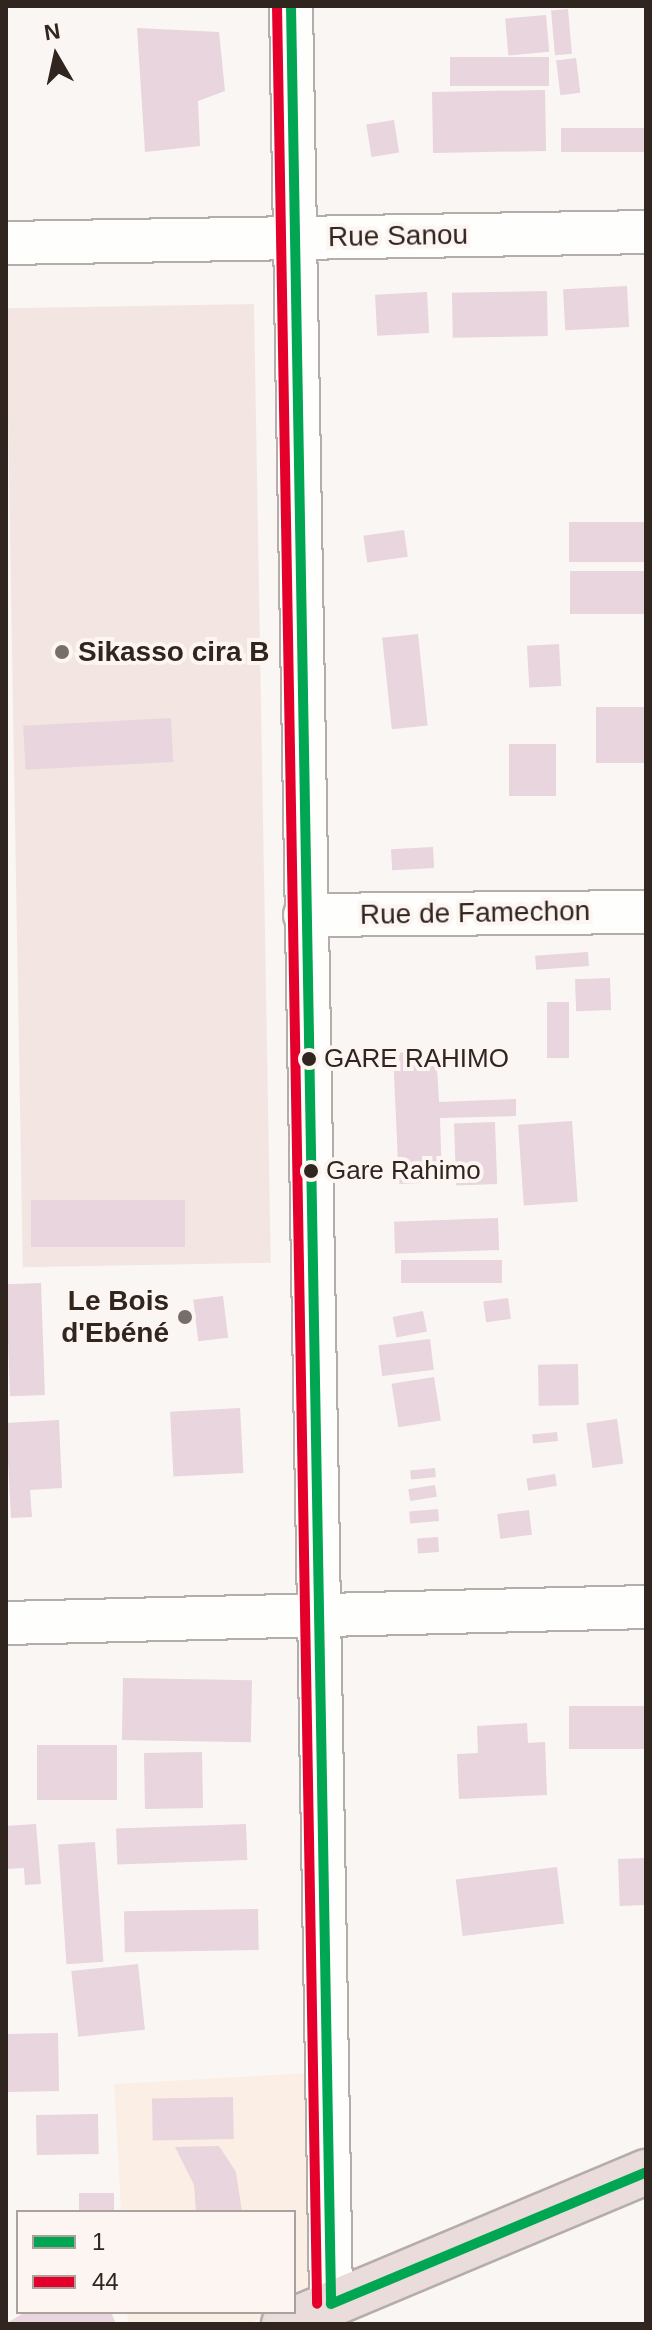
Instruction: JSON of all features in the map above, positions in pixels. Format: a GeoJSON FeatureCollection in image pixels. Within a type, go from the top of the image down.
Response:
{"type":"FeatureCollection","features":[{"type":"Feature","properties":{"kind":"highway"},"geometry":{"type":"LineString","coordinates":[[284,2324],[646,2172]]}},
{"type":"Feature","properties":{"kind":"street"},"geometry":{"type":"LineString","coordinates":[[291,6],[331,2304]]}},
{"type":"Feature","properties":{"kind":"street","name":"Rue Sanou"},"geometry":{"type":"LineString","coordinates":[[6,243],[646,232]]}},
{"type":"Feature","properties":{"kind":"street","name":"Rue de Famechon"},"geometry":{"type":"LineString","coordinates":[[305,915],[646,912]]}},
{"type":"Feature","properties":{"kind":"street"},"geometry":{"type":"LineString","coordinates":[[6,1623],[646,1607]]}},
{"type":"Feature","properties":{"kind":"shaded area"},"geometry":{"type":"Polygon","coordinates":[[[254,304],[271,1263],[23,1267],[6,308],[254,304]]]}},
{"type":"Feature","properties":{"kind":"shaded area"},"geometry":{"type":"Polygon","coordinates":[[[309,2073],[314,2296],[296,2303],[296,2210],[121,2210],[114,2084],[309,2073]]]}},
{"type":"Feature","properties":{"kind":"shaded area"},"geometry":{"type":"Polygon","coordinates":[[[127,2314],[271,2314],[247,2324],[128,2324],[127,2314]]]}},
{"type":"Feature","properties":{"kind":"building"},"geometry":{"type":"Polygon","coordinates":[[[568,9],[572,54],[555,55],[551,10],[568,9]]]}},
{"type":"Feature","properties":{"kind":"building"},"geometry":{"type":"Polygon","coordinates":[[[546,15],[549,52],[508,55],[505,19],[546,15]]]}},
{"type":"Feature","properties":{"kind":"building"},"geometry":{"type":"Polygon","coordinates":[[[137,28],[219,32],[225,91],[198,101],[200,146],[145,152],[137,28]]]}},
{"type":"Feature","properties":{"kind":"building"},"geometry":{"type":"Polygon","coordinates":[[[450,57],[549,57],[549,86],[450,86],[450,57]]]}},
{"type":"Feature","properties":{"kind":"building"},"geometry":{"type":"Polygon","coordinates":[[[576,58],[580,93],[560,95],[556,60],[576,58]]]}},
{"type":"Feature","properties":{"kind":"building"},"geometry":{"type":"Polygon","coordinates":[[[545,90],[546,151],[433,153],[432,92],[545,90]]]}},
{"type":"Feature","properties":{"kind":"building"},"geometry":{"type":"Polygon","coordinates":[[[394,120],[399,153],[372,157],[366,124],[394,120]]]}},
{"type":"Feature","properties":{"kind":"building"},"geometry":{"type":"Polygon","coordinates":[[[561,128],[646,128],[646,152],[561,152],[561,128]]]}},
{"type":"Feature","properties":{"kind":"building"},"geometry":{"type":"Polygon","coordinates":[[[627,286],[629,327],[565,330],[563,289],[627,286]]]}},
{"type":"Feature","properties":{"kind":"building"},"geometry":{"type":"Polygon","coordinates":[[[547,291],[548,336],[453,338],[452,293],[547,291]]]}},
{"type":"Feature","properties":{"kind":"building"},"geometry":{"type":"Polygon","coordinates":[[[427,292],[429,333],[377,336],[375,295],[427,292]]]}},
{"type":"Feature","properties":{"kind":"building"},"geometry":{"type":"Polygon","coordinates":[[[569,522],[646,522],[646,562],[569,562],[569,522]]]}},
{"type":"Feature","properties":{"kind":"building"},"geometry":{"type":"Polygon","coordinates":[[[404,530],[408,557],[367,562],[363,536],[404,530]]]}},
{"type":"Feature","properties":{"kind":"building"},"geometry":{"type":"Polygon","coordinates":[[[570,571],[646,571],[646,614],[570,614],[570,571]]]}},
{"type":"Feature","properties":{"kind":"building"},"geometry":{"type":"Polygon","coordinates":[[[418,634],[428,725],[392,729],[382,638],[418,634]]]}},
{"type":"Feature","properties":{"kind":"building"},"geometry":{"type":"Polygon","coordinates":[[[559,644],[561,686],[529,688],[527,646],[559,644]]]}},
{"type":"Feature","properties":{"kind":"building"},"geometry":{"type":"Polygon","coordinates":[[[596,707],[646,707],[646,763],[596,763],[596,707]]]}},
{"type":"Feature","properties":{"kind":"building"},"geometry":{"type":"Polygon","coordinates":[[[171,718],[173,762],[26,770],[23,726],[171,718]]]}},
{"type":"Feature","properties":{"kind":"building"},"geometry":{"type":"Polygon","coordinates":[[[509,744],[556,744],[556,796],[509,796],[509,744]]]}},
{"type":"Feature","properties":{"kind":"building"},"geometry":{"type":"Polygon","coordinates":[[[433,847],[434,868],[392,870],[391,849],[433,847]]]}},
{"type":"Feature","properties":{"kind":"building"},"geometry":{"type":"Polygon","coordinates":[[[588,952],[589,966],[536,970],[535,956],[588,952]]]}},
{"type":"Feature","properties":{"kind":"building"},"geometry":{"type":"Polygon","coordinates":[[[610,978],[611,1010],[576,1011],[575,979],[610,978]]]}},
{"type":"Feature","properties":{"kind":"building"},"geometry":{"type":"Polygon","coordinates":[[[547,1002],[569,1002],[569,1058],[547,1058],[547,1002]]]}},
{"type":"Feature","properties":{"kind":"building"},"geometry":{"type":"Polygon","coordinates":[[[436,1051],[439,1102],[516,1099],[516,1116],[440,1118],[442,1182],[399,1184],[393,1053],[436,1051]]]}},
{"type":"Feature","properties":{"kind":"building"},"geometry":{"type":"Polygon","coordinates":[[[572,1121],[578,1202],[524,1206],[518,1125],[572,1121]]]}},
{"type":"Feature","properties":{"kind":"building"},"geometry":{"type":"Polygon","coordinates":[[[495,1122],[497,1184],[456,1185],[454,1123],[495,1122]]]}},
{"type":"Feature","properties":{"kind":"building"},"geometry":{"type":"Polygon","coordinates":[[[31,1200],[185,1200],[185,1247],[31,1247],[31,1200]]]}},
{"type":"Feature","properties":{"kind":"building"},"geometry":{"type":"Polygon","coordinates":[[[498,1218],[499,1250],[395,1254],[394,1222],[498,1218]]]}},
{"type":"Feature","properties":{"kind":"building"},"geometry":{"type":"Polygon","coordinates":[[[401,1260],[502,1260],[502,1283],[401,1283],[401,1260]]]}},
{"type":"Feature","properties":{"kind":"building"},"geometry":{"type":"Polygon","coordinates":[[[41,1283],[45,1395],[10,1396],[6,1284],[41,1283]]]}},
{"type":"Feature","properties":{"kind":"building"},"geometry":{"type":"Polygon","coordinates":[[[223,1296],[228,1338],[198,1341],[193,1300],[223,1296]]]}},
{"type":"Feature","properties":{"kind":"building"},"geometry":{"type":"Polygon","coordinates":[[[508,1298],[511,1319],[486,1322],[483,1301],[508,1298]]]}},
{"type":"Feature","properties":{"kind":"building"},"geometry":{"type":"Polygon","coordinates":[[[423,1311],[427,1332],[397,1338],[393,1317],[423,1311]]]}},
{"type":"Feature","properties":{"kind":"building"},"geometry":{"type":"Polygon","coordinates":[[[430,1339],[434,1370],[382,1376],[378,1345],[430,1339]]]}},
{"type":"Feature","properties":{"kind":"building"},"geometry":{"type":"Polygon","coordinates":[[[578,1364],[579,1405],[539,1406],[538,1365],[578,1364]]]}},
{"type":"Feature","properties":{"kind":"building"},"geometry":{"type":"Polygon","coordinates":[[[434,1377],[441,1420],[398,1427],[392,1384],[434,1377]]]}},
{"type":"Feature","properties":{"kind":"building"},"geometry":{"type":"Polygon","coordinates":[[[240,1408],[243,1473],[173,1477],[170,1412],[240,1408]]]}},
{"type":"Feature","properties":{"kind":"building"},"geometry":{"type":"Polygon","coordinates":[[[617,1419],[623,1464],[593,1468],[586,1423],[617,1419]]]}},
{"type":"Feature","properties":{"kind":"building"},"geometry":{"type":"Polygon","coordinates":[[[59,1420],[62,1488],[30,1490],[32,1517],[11,1518],[6,1423],[59,1420]]]}},
{"type":"Feature","properties":{"kind":"building"},"geometry":{"type":"Polygon","coordinates":[[[557,1432],[558,1441],[533,1444],[532,1435],[557,1432]]]}},
{"type":"Feature","properties":{"kind":"building"},"geometry":{"type":"Polygon","coordinates":[[[435,1468],[436,1477],[411,1480],[410,1471],[435,1468]]]}},
{"type":"Feature","properties":{"kind":"building"},"geometry":{"type":"Polygon","coordinates":[[[555,1474],[557,1486],[528,1490],[526,1479],[555,1474]]]}},
{"type":"Feature","properties":{"kind":"building"},"geometry":{"type":"Polygon","coordinates":[[[435,1485],[437,1497],[410,1501],[408,1489],[435,1485]]]}},
{"type":"Feature","properties":{"kind":"building"},"geometry":{"type":"Polygon","coordinates":[[[438,1509],[439,1521],[410,1523],[409,1512],[438,1509]]]}},
{"type":"Feature","properties":{"kind":"building"},"geometry":{"type":"Polygon","coordinates":[[[529,1510],[532,1535],[500,1539],[497,1514],[529,1510]]]}},
{"type":"Feature","properties":{"kind":"building"},"geometry":{"type":"Polygon","coordinates":[[[438,1537],[439,1552],[418,1553],[417,1538],[438,1537]]]}},
{"type":"Feature","properties":{"kind":"building"},"geometry":{"type":"Polygon","coordinates":[[[123,1678],[252,1680],[251,1742],[122,1740],[123,1678]]]}},
{"type":"Feature","properties":{"kind":"building"},"geometry":{"type":"Polygon","coordinates":[[[569,1706],[646,1706],[646,1749],[569,1749],[569,1706]]]}},
{"type":"Feature","properties":{"kind":"building"},"geometry":{"type":"Polygon","coordinates":[[[527,1723],[528,1743],[545,1742],[547,1795],[459,1799],[457,1754],[478,1753],[477,1726],[527,1723]]]}},
{"type":"Feature","properties":{"kind":"building"},"geometry":{"type":"Polygon","coordinates":[[[37,1745],[117,1745],[117,1800],[37,1800],[37,1745]]]}},
{"type":"Feature","properties":{"kind":"building"},"geometry":{"type":"Polygon","coordinates":[[[202,1752],[203,1808],[145,1809],[144,1753],[202,1752]]]}},
{"type":"Feature","properties":{"kind":"building"},"geometry":{"type":"Polygon","coordinates":[[[36,1824],[41,1884],[25,1885],[24,1868],[6,1869],[6,1826],[36,1824]]]}},
{"type":"Feature","properties":{"kind":"building"},"geometry":{"type":"Polygon","coordinates":[[[246,1824],[247,1860],[117,1865],[116,1829],[246,1824]]]}},
{"type":"Feature","properties":{"kind":"building"},"geometry":{"type":"Polygon","coordinates":[[[95,1842],[103,1962],[66,1964],[58,1845],[95,1842]]]}},
{"type":"Feature","properties":{"kind":"building"},"geometry":{"type":"Polygon","coordinates":[[[644,1858],[646,1905],[620,1906],[618,1859],[644,1858]]]}},
{"type":"Feature","properties":{"kind":"building"},"geometry":{"type":"Polygon","coordinates":[[[557,1867],[564,1924],[463,1936],[456,1879],[557,1867]]]}},
{"type":"Feature","properties":{"kind":"building"},"geometry":{"type":"Polygon","coordinates":[[[258,1909],[259,1950],[125,1952],[124,1911],[258,1909]]]}},
{"type":"Feature","properties":{"kind":"building"},"geometry":{"type":"Polygon","coordinates":[[[138,1964],[145,2030],[78,2037],[71,1971],[138,1964]]]}},
{"type":"Feature","properties":{"kind":"building"},"geometry":{"type":"Polygon","coordinates":[[[58,2033],[59,2091],[7,2092],[6,2034],[58,2033]]]}},
{"type":"Feature","properties":{"kind":"building"},"geometry":{"type":"Polygon","coordinates":[[[233,2097],[234,2139],[153,2140],[152,2098],[233,2097]]]}},
{"type":"Feature","properties":{"kind":"building"},"geometry":{"type":"Polygon","coordinates":[[[98,2114],[99,2154],[37,2155],[36,2115],[98,2114]]]}},
{"type":"Feature","properties":{"kind":"building"},"geometry":{"type":"Polygon","coordinates":[[[219,2146],[236,2172],[242,2210],[196,2210],[194,2185],[175,2147],[219,2146]]]}},
{"type":"Feature","properties":{"kind":"building"},"geometry":{"type":"Polygon","coordinates":[[[79,2193],[114,2193],[114,2210],[79,2210],[79,2193]]]}},
{"type":"Feature","properties":{"kind":"building"},"geometry":{"type":"Polygon","coordinates":[[[22,2314],[112,2314],[116,2324],[6,2324],[22,2314]]]}},
{"type":"Feature","properties":{"kind":"transit line","name":"44"},"geometry":{"type":"LineString","coordinates":[[277,6],[317,2304]]}},
{"type":"Feature","properties":{"kind":"transit line","name":"1"},"geometry":{"type":"LineString","coordinates":[[291,6],[331,2304]]}},
{"type":"Feature","properties":{"kind":"transit line","name":"1"},"geometry":{"type":"LineString","coordinates":[[331,2304],[646,2172]]}},
{"type":"Feature","properties":{"kind":"place","name":"Sikasso cira B"},"geometry":{"type":"Point","coordinates":[62,652]}},
{"type":"Feature","properties":{"kind":"place","name":"GARE RAHIMO"},"geometry":{"type":"Point","coordinates":[309,1059]}},
{"type":"Feature","properties":{"kind":"place","name":"Gare Rahimo"},"geometry":{"type":"Point","coordinates":[311,1171]}},
{"type":"Feature","properties":{"kind":"place","name":"Le Bois d'Ebéné"},"geometry":{"type":"Point","coordinates":[185,1317]}}]}
